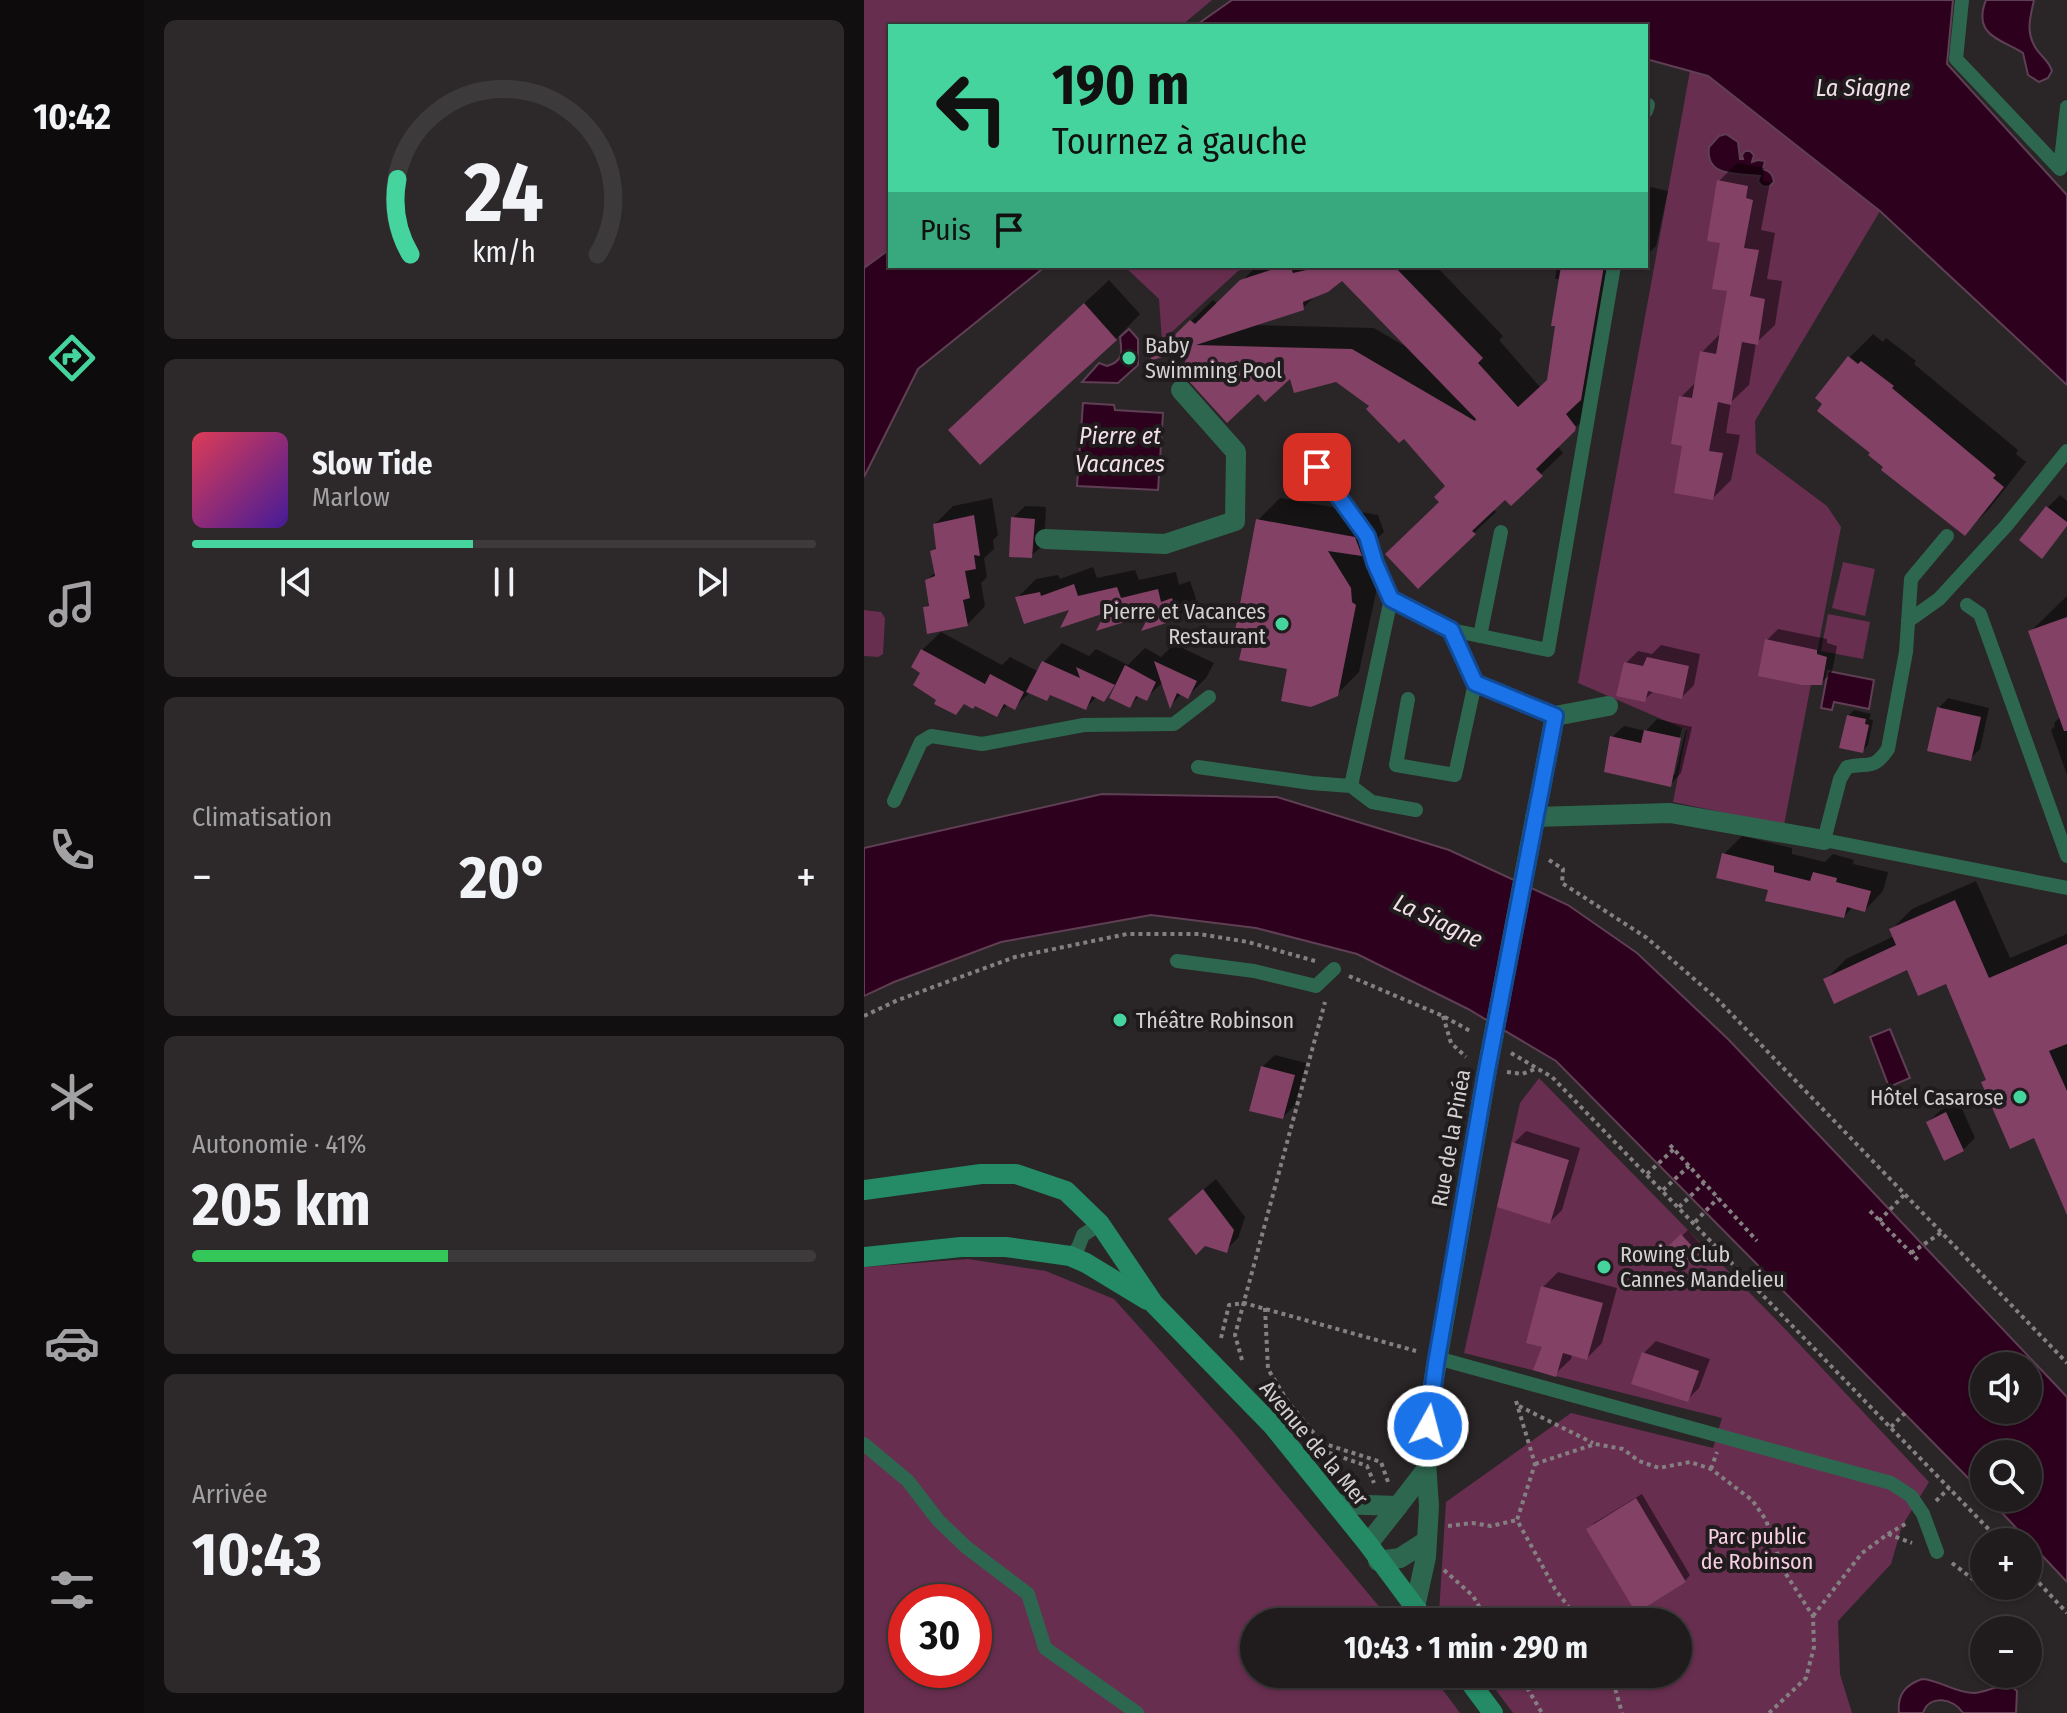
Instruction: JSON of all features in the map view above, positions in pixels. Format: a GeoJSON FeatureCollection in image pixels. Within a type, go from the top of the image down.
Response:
{"type":"FeatureCollection","features":[{"type":"Feature","properties":{"kind":"main road","name":"Avenue de la Mer"},"geometry":{"type":"LineString","coordinates":[[864,1190],[981,1174],[1016,1174],[1066,1191],[1100,1224],[1154,1304],[1273,1426],[1415,1608]]}},
{"type":"Feature","properties":{"kind":"main road","name":"Avenue de la Mer"},"geometry":{"type":"LineString","coordinates":[[864,1257],[961,1247],[1006,1247],[1070,1256],[1154,1304]]}},
{"type":"Feature","properties":{"kind":"main road"},"geometry":{"type":"LineString","coordinates":[[1474,1688],[1493,1713]]}},
{"type":"Feature","properties":{"kind":"street"},"geometry":{"type":"LineString","coordinates":[[1045,539],[1165,544],[1235,521],[1236,452],[1181,390]]}},
{"type":"Feature","properties":{"kind":"street"},"geometry":{"type":"LineString","coordinates":[[1555,716],[1608,706]]}},
{"type":"Feature","properties":{"kind":"street","name":"Rue de la Pinéa"},"geometry":{"type":"LineString","coordinates":[[1421,1608],[1429,1506],[1425,1447],[1437,1358],[1487,1070],[1555,716]]}},
{"type":"Feature","properties":{"kind":"street"},"geometry":{"type":"LineString","coordinates":[[1535,817],[1670,813],[1824,840]]}},
{"type":"Feature","properties":{"kind":"street"},"geometry":{"type":"LineString","coordinates":[[1425,1471],[1398,1506],[1373,1552],[1400,1558],[1426,1536]]}},
{"type":"Feature","properties":{"kind":"street"},"geometry":{"type":"LineString","coordinates":[[1336,1504],[1398,1506]]}},
{"type":"Feature","properties":{"kind":"lane"},"geometry":{"type":"LineString","coordinates":[[1962,0],[1956,59],[2060,169],[2067,107]]}},
{"type":"Feature","properties":{"kind":"lane"},"geometry":{"type":"LineString","coordinates":[[1391,599],[1451,630],[1548,650],[1614,268]]}},
{"type":"Feature","properties":{"kind":"lane"},"geometry":{"type":"LineString","coordinates":[[1908,621],[1939,599],[2006,526],[2067,451]]}},
{"type":"Feature","properties":{"kind":"lane"},"geometry":{"type":"LineString","coordinates":[[1317,467],[1367,536],[1391,599],[1351,786]]}},
{"type":"Feature","properties":{"kind":"lane"},"geometry":{"type":"LineString","coordinates":[[1480,636],[1501,532]]}},
{"type":"Feature","properties":{"kind":"lane"},"geometry":{"type":"LineString","coordinates":[[1947,536],[1911,579],[1906,652],[1888,749],[1880,761],[1869,766],[1847,767],[1840,779],[1824,840],[2067,888]]}},
{"type":"Feature","properties":{"kind":"lane"},"geometry":{"type":"LineString","coordinates":[[1967,605],[1980,614],[2067,856]]}},
{"type":"Feature","properties":{"kind":"lane"},"geometry":{"type":"LineString","coordinates":[[1408,699],[1396,765],[1455,775],[1475,683],[1451,630]]}},
{"type":"Feature","properties":{"kind":"lane"},"geometry":{"type":"LineString","coordinates":[[1475,683],[1555,716]]}},
{"type":"Feature","properties":{"kind":"lane"},"geometry":{"type":"LineString","coordinates":[[894,801],[921,742],[931,736],[982,744],[1084,725],[1174,724],[1209,697]]}},
{"type":"Feature","properties":{"kind":"lane"},"geometry":{"type":"LineString","coordinates":[[1198,767],[1351,786],[1372,802],[1416,810]]}},
{"type":"Feature","properties":{"kind":"lane"},"geometry":{"type":"LineString","coordinates":[[1177,961],[1254,971],[1316,986],[1334,969]]}},
{"type":"Feature","properties":{"kind":"lane"},"geometry":{"type":"LineString","coordinates":[[1070,1256],[1078,1248],[1083,1235],[1100,1224]]}},
{"type":"Feature","properties":{"kind":"lane"},"geometry":{"type":"LineString","coordinates":[[1437,1358],[1891,1483],[1911,1496],[1923,1514],[1937,1552]]}},
{"type":"Feature","properties":{"kind":"lane"},"geometry":{"type":"LineString","coordinates":[[864,1444],[908,1481],[938,1520],[966,1547],[1028,1594],[1045,1648],[1137,1713]]}},
{"type":"Feature","properties":{"kind":"path"},"geometry":{"type":"LineString","coordinates":[[1562,883],[1647,938],[1717,999],[2067,1363]]}},
{"type":"Feature","properties":{"kind":"path"},"geometry":{"type":"LineString","coordinates":[[864,1016],[898,1000],[1015,957],[1127,934],[1199,934],[1248,942],[1313,961],[1443,1016],[1484,1038]]}},
{"type":"Feature","properties":{"kind":"path"},"geometry":{"type":"LineString","coordinates":[[1249,1370],[1242,1361],[1235,1335],[1334,969]]}},
{"type":"Feature","properties":{"kind":"path"},"geometry":{"type":"LineString","coordinates":[[1443,1016],[1451,1043],[1487,1070],[1522,1074],[1539,1068]]}},
{"type":"Feature","properties":{"kind":"path"},"geometry":{"type":"LineString","coordinates":[[1511,1053],[1552,1077],[1988,1528]]}},
{"type":"Feature","properties":{"kind":"path"},"geometry":{"type":"LineString","coordinates":[[1647,1174],[1672,1147],[1757,1241]]}},
{"type":"Feature","properties":{"kind":"path"},"geometry":{"type":"LineString","coordinates":[[1663,1190],[1689,1166]]}},
{"type":"Feature","properties":{"kind":"path"},"geometry":{"type":"LineString","coordinates":[[1679,1207],[1704,1183]]}},
{"type":"Feature","properties":{"kind":"path"},"geometry":{"type":"LineString","coordinates":[[1879,1221],[1904,1195]]}},
{"type":"Feature","properties":{"kind":"path"},"geometry":{"type":"LineString","coordinates":[[1694,1223],[1718,1198]]}},
{"type":"Feature","properties":{"kind":"path"},"geometry":{"type":"LineString","coordinates":[[1870,1211],[1919,1261]]}},
{"type":"Feature","properties":{"kind":"path"},"geometry":{"type":"LineString","coordinates":[[1911,1253],[1942,1232]]}},
{"type":"Feature","properties":{"kind":"path"},"geometry":{"type":"LineString","coordinates":[[1221,1338],[1229,1305],[1244,1303],[1437,1358]]}},
{"type":"Feature","properties":{"kind":"path"},"geometry":{"type":"LineString","coordinates":[[1265,1308],[1268,1369],[1288,1402],[1322,1443],[1381,1462],[1398,1506]]}},
{"type":"Feature","properties":{"kind":"path"},"geometry":{"type":"LineString","coordinates":[[1512,1378],[1535,1464],[1517,1520],[1555,1589],[1569,1608]]}},
{"type":"Feature","properties":{"kind":"path"},"geometry":{"type":"LineString","coordinates":[[1517,1405],[1595,1444],[1623,1449],[1639,1461],[1659,1468],[1690,1462],[1711,1469],[1752,1500],[1766,1520],[1782,1568],[1813,1616],[1814,1647],[1806,1678],[1769,1713]]}},
{"type":"Feature","properties":{"kind":"path"},"geometry":{"type":"LineString","coordinates":[[1891,1427],[1905,1413]]}},
{"type":"Feature","properties":{"kind":"path"},"geometry":{"type":"LineString","coordinates":[[1535,1464],[1595,1444]]}},
{"type":"Feature","properties":{"kind":"path"},"geometry":{"type":"LineString","coordinates":[[1315,1448],[1367,1466],[1374,1484]]}},
{"type":"Feature","properties":{"kind":"path"},"geometry":{"type":"LineString","coordinates":[[1426,1536],[1472,1523],[1491,1526],[1517,1520]]}},
{"type":"Feature","properties":{"kind":"path"},"geometry":{"type":"LineString","coordinates":[[1813,1616],[1862,1553],[1888,1534],[1937,1552],[1970,1577]]}},
{"type":"Feature","properties":{"kind":"path"},"geometry":{"type":"LineString","coordinates":[[1436,1564],[1473,1596],[1480,1608]]}},
{"type":"Feature","properties":{"kind":"path"},"geometry":{"type":"LineString","coordinates":[[2042,1586],[2067,1613]]}},
{"type":"Feature","properties":{"kind":"path"},"geometry":{"type":"LineString","coordinates":[[1527,1688],[1542,1713]]}},
{"type":"Feature","properties":{"kind":"path"},"geometry":{"type":"LineString","coordinates":[[1615,1688],[1622,1713]]}},
{"type":"Feature","properties":{"kind":"green space"},"geometry":{"type":"Polygon","coordinates":[[[864,0],[1212,0],[1183,24],[888,24],[888,250],[864,268],[864,0]]]}},
{"type":"Feature","properties":{"kind":"green space"},"geometry":{"type":"Polygon","coordinates":[[[1690,71],[1708,76],[1880,211],[1755,421],[1756,453],[1827,506],[1841,527],[1784,825],[1673,802],[1687,730],[1578,683],[1690,71]]]}},
{"type":"Feature","properties":{"kind":"green space"},"geometry":{"type":"Polygon","coordinates":[[[1126,268],[1249,268],[1238,271],[1162,341],[1159,299],[1126,268]]]}},
{"type":"Feature","properties":{"kind":"green space"},"geometry":{"type":"Polygon","coordinates":[[[1843,562],[1875,569],[1865,616],[1832,608],[1843,562]]]}},
{"type":"Feature","properties":{"kind":"green space"},"geometry":{"type":"Polygon","coordinates":[[[864,610],[881,612],[885,618],[883,654],[878,657],[864,656],[864,610]]]}},
{"type":"Feature","properties":{"kind":"green space"},"geometry":{"type":"Polygon","coordinates":[[[1828,614],[1870,622],[1863,659],[1821,651],[1828,614]]]}},
{"type":"Feature","properties":{"kind":"green space","name":"Parc public de Robinson"},"geometry":{"type":"Polygon","coordinates":[[[1539,1078],[1788,1332],[1929,1482],[1902,1526],[1891,1564],[1838,1621],[1840,1674],[1852,1713],[1513,1713],[1494,1688],[1692,1688],[1692,1608],[1439,1608],[1446,1502],[1571,1413],[1713,1448],[1722,1418],[1464,1353],[1520,1103],[1539,1078]]]}},
{"type":"Feature","properties":{"kind":"green space"},"geometry":{"type":"Polygon","coordinates":[[[968,1259],[1046,1271],[1114,1299],[1236,1435],[1380,1608],[1240,1608],[1240,1688],[1441,1688],[1460,1713],[864,1713],[864,1267],[968,1259]]]}},
{"type":"Feature","properties":{"kind":"water","name":"La Siagne"},"geometry":{"type":"Polygon","coordinates":[[[1232,0],[1953,0],[1947,64],[2067,195],[2067,385],[1880,211],[1708,76],[1648,60],[1648,24],[1198,24],[1232,0]]]}},
{"type":"Feature","properties":{"kind":"water"},"geometry":{"type":"Polygon","coordinates":[[[1986,0],[2034,0],[2030,31],[2033,44],[2051,68],[2048,78],[2039,82],[2028,75],[2023,53],[1998,40],[1986,29],[1983,12],[1986,0]]]}},
{"type":"Feature","properties":{"kind":"water"},"geometry":{"type":"Polygon","coordinates":[[[1726,134],[1738,142],[1740,159],[1743,159],[1745,151],[1750,151],[1754,155],[1752,162],[1765,161],[1763,169],[1771,173],[1774,179],[1770,186],[1760,184],[1760,176],[1725,172],[1712,164],[1709,147],[1719,136],[1726,134]]]}},
{"type":"Feature","properties":{"kind":"water"},"geometry":{"type":"Polygon","coordinates":[[[888,250],[888,268],[1044,268],[918,369],[864,477],[864,268],[888,250]]]}},
{"type":"Feature","properties":{"kind":"water","name":"Baby Swimming Pool"},"geometry":{"type":"Polygon","coordinates":[[[1129,329],[1138,339],[1138,365],[1118,383],[1082,382],[1099,363],[1107,366],[1119,359],[1120,337],[1129,329]]]}},
{"type":"Feature","properties":{"kind":"water","name":"Pierre et Vacances"},"geometry":{"type":"Polygon","coordinates":[[[1083,403],[1114,405],[1115,410],[1163,413],[1158,490],[1077,486],[1083,403]]]}},
{"type":"Feature","properties":{"kind":"water"},"geometry":{"type":"Polygon","coordinates":[[[1828,671],[1874,680],[1869,709],[1834,702],[1832,710],[1821,708],[1828,671]]]}},
{"type":"Feature","properties":{"kind":"water"},"geometry":{"type":"Polygon","coordinates":[[[1102,794],[1277,797],[1449,850],[1568,905],[1637,953],[1728,1039],[2024,1352],[1970,1352],[1970,1424],[2042,1424],[2042,1371],[2067,1397],[2067,1582],[2042,1555],[2042,1528],[2016,1528],[2001,1512],[2042,1512],[2042,1440],[1970,1440],[1970,1480],[1556,1061],[1468,1009],[1357,954],[1256,928],[1151,915],[1001,942],[864,996],[864,848],[1102,794]]]}},
{"type":"Feature","properties":{"kind":"water"},"geometry":{"type":"Polygon","coordinates":[[[1890,1029],[1910,1078],[1889,1087],[1870,1037],[1890,1029]]]}},
{"type":"Feature","properties":{"kind":"water"},"geometry":{"type":"Polygon","coordinates":[[[1922,1679],[1974,1693],[2013,1688],[2017,1691],[2016,1713],[1963,1713],[1954,1704],[1942,1700],[1931,1703],[1923,1713],[1899,1713],[1899,1701],[1911,1684],[1922,1679]]]}},
{"type":"Feature","properties":{"kind":"building"},"geometry":{"type":"Polygon","coordinates":[[[1717,180],[1748,186],[1746,198],[1753,200],[1744,248],[1759,250],[1750,296],[1765,299],[1758,345],[1742,342],[1731,405],[1718,402],[1709,451],[1723,453],[1713,500],[1674,493],[1682,446],[1671,444],[1679,396],[1692,398],[1700,351],[1716,354],[1727,291],[1712,289],[1720,243],[1707,241],[1717,180]]]}},
{"type":"Feature","properties":{"kind":"building"},"geometry":{"type":"Polygon","coordinates":[[[1277,268],[1291,268],[1293,273],[1315,268],[1396,268],[1483,358],[1478,363],[1518,407],[1547,380],[1555,326],[1551,326],[1561,268],[1604,268],[1581,400],[1566,414],[1576,427],[1575,431],[1536,469],[1543,476],[1511,506],[1505,500],[1472,531],[1476,534],[1418,589],[1385,554],[1439,502],[1434,497],[1445,486],[1404,439],[1399,443],[1366,409],[1369,406],[1336,382],[1294,393],[1290,379],[1265,402],[1258,394],[1227,423],[1177,368],[1186,361],[1177,352],[1147,362],[1190,320],[1195,324],[1240,280],[1277,268]],[[1342,281],[1328,292],[1303,302],[1304,310],[1196,345],[1352,349],[1475,421],[1342,281]]]}},
{"type":"Feature","properties":{"kind":"building"},"geometry":{"type":"Polygon","coordinates":[[[1084,303],[1117,340],[980,465],[948,430],[1084,303]]]}},
{"type":"Feature","properties":{"kind":"building"},"geometry":{"type":"Polygon","coordinates":[[[1848,356],[1858,364],[1861,361],[1894,386],[1892,388],[1996,475],[1993,478],[2004,487],[1965,536],[1881,470],[1883,467],[1868,455],[1870,453],[1817,411],[1822,404],[1815,398],[1848,356]]]}},
{"type":"Feature","properties":{"kind":"building"},"geometry":{"type":"Polygon","coordinates":[[[2046,506],[2067,522],[2067,526],[2042,559],[2019,540],[2046,506]]]}},
{"type":"Feature","properties":{"kind":"building"},"geometry":{"type":"Polygon","coordinates":[[[974,515],[980,556],[974,555],[976,569],[965,571],[970,598],[963,600],[968,626],[927,634],[923,607],[929,606],[925,580],[935,576],[930,551],[936,549],[933,524],[974,515]]]}},
{"type":"Feature","properties":{"kind":"building"},"geometry":{"type":"Polygon","coordinates":[[[1011,517],[1035,519],[1032,558],[1009,557],[1011,517]]]}},
{"type":"Feature","properties":{"kind":"building"},"geometry":{"type":"Polygon","coordinates":[[[1256,519],[1355,537],[1362,556],[1328,551],[1351,588],[1352,602],[1356,605],[1338,696],[1311,707],[1281,701],[1287,669],[1239,660],[1244,638],[1234,636],[1256,519]]]}},
{"type":"Feature","properties":{"kind":"building"},"geometry":{"type":"Polygon","coordinates":[[[1074,584],[1078,596],[1117,587],[1121,598],[1158,589],[1161,602],[1172,598],[1179,619],[1141,631],[1150,614],[1096,631],[1105,613],[1060,628],[1069,610],[1024,624],[1015,597],[1040,592],[1041,596],[1074,584]]]}},
{"type":"Feature","properties":{"kind":"building"},"geometry":{"type":"Polygon","coordinates":[[[2067,617],[2067,731],[2064,731],[2028,631],[2067,617]]]}},
{"type":"Feature","properties":{"kind":"building"},"geometry":{"type":"Polygon","coordinates":[[[1765,639],[1817,650],[1817,654],[1827,657],[1822,685],[1802,685],[1758,676],[1765,639]]]}},
{"type":"Feature","properties":{"kind":"building"},"geometry":{"type":"Polygon","coordinates":[[[921,649],[985,684],[990,674],[1024,692],[1015,710],[1004,704],[997,717],[964,704],[956,715],[934,704],[936,700],[913,685],[920,673],[911,667],[921,649]]]}},
{"type":"Feature","properties":{"kind":"building"},"geometry":{"type":"Polygon","coordinates":[[[1647,657],[1689,666],[1682,699],[1648,691],[1645,702],[1616,696],[1624,662],[1643,666],[1647,657]]]}},
{"type":"Feature","properties":{"kind":"building"},"geometry":{"type":"Polygon","coordinates":[[[1042,661],[1080,678],[1076,667],[1115,685],[1104,702],[1092,696],[1086,710],[1050,695],[1047,701],[1026,692],[1042,661]]]}},
{"type":"Feature","properties":{"kind":"building"},"geometry":{"type":"Polygon","coordinates":[[[1154,661],[1197,681],[1188,699],[1177,693],[1170,709],[1154,661]]]}},
{"type":"Feature","properties":{"kind":"building"},"geometry":{"type":"Polygon","coordinates":[[[1125,665],[1156,682],[1147,701],[1136,696],[1130,708],[1109,698],[1125,665]]]}},
{"type":"Feature","properties":{"kind":"building"},"geometry":{"type":"Polygon","coordinates":[[[1937,707],[1981,717],[1971,761],[1927,751],[1937,707]]]}},
{"type":"Feature","properties":{"kind":"building"},"geometry":{"type":"Polygon","coordinates":[[[1847,715],[1866,719],[1865,724],[1869,725],[1863,753],[1839,748],[1847,715]]]}},
{"type":"Feature","properties":{"kind":"building"},"geometry":{"type":"Polygon","coordinates":[[[1644,730],[1681,738],[1671,787],[1604,772],[1610,736],[1641,743],[1644,730]]]}},
{"type":"Feature","properties":{"kind":"building"},"geometry":{"type":"Polygon","coordinates":[[[1722,853],[1774,866],[1774,872],[1810,881],[1813,872],[1871,891],[1865,912],[1847,907],[1844,918],[1765,901],[1768,890],[1716,878],[1722,853]]]}},
{"type":"Feature","properties":{"kind":"building"},"geometry":{"type":"Polygon","coordinates":[[[1955,900],[1989,978],[2067,944],[2067,1044],[2049,1051],[2067,1091],[2067,1215],[2034,1138],[2010,1149],[1981,1082],[1986,1080],[1946,984],[1918,996],[1907,970],[1834,1004],[1823,979],[1896,945],[1889,929],[1955,900]]]}},
{"type":"Feature","properties":{"kind":"building"},"geometry":{"type":"Polygon","coordinates":[[[1261,1066],[1295,1075],[1283,1119],[1249,1111],[1261,1066]]]}},
{"type":"Feature","properties":{"kind":"building"},"geometry":{"type":"Polygon","coordinates":[[[1946,1112],[1964,1151],[1944,1161],[1926,1122],[1946,1112]]]}},
{"type":"Feature","properties":{"kind":"building"},"geometry":{"type":"Polygon","coordinates":[[[1512,1142],[1569,1160],[1550,1224],[1497,1207],[1512,1142]]]}},
{"type":"Feature","properties":{"kind":"building"},"geometry":{"type":"Polygon","coordinates":[[[1203,1189],[1234,1230],[1227,1253],[1205,1246],[1196,1255],[1168,1219],[1203,1189]]]}},
{"type":"Feature","properties":{"kind":"building"},"geometry":{"type":"Polygon","coordinates":[[[1681,1234],[1700,1255],[1684,1269],[1665,1249],[1681,1234]]]}},
{"type":"Feature","properties":{"kind":"building"},"geometry":{"type":"Polygon","coordinates":[[[1541,1286],[1603,1303],[1587,1360],[1563,1353],[1556,1377],[1533,1370],[1542,1347],[1526,1343],[1541,1286]]]}},
{"type":"Feature","properties":{"kind":"building"},"geometry":{"type":"Polygon","coordinates":[[[1642,1352],[1699,1371],[1688,1402],[1631,1384],[1642,1352]]]}},
{"type":"Feature","properties":{"kind":"building"},"geometry":{"type":"Polygon","coordinates":[[[1636,1498],[1686,1582],[1644,1608],[1633,1608],[1586,1529],[1636,1498]]]}},
{"type":"Feature","properties":{"kind":"place","name":"Baby Swimming Pool"},"geometry":{"type":"Point","coordinates":[1129,358]}},
{"type":"Feature","properties":{"kind":"place","name":"Pierre et Vacances Restaurant"},"geometry":{"type":"Point","coordinates":[1282,624]}},
{"type":"Feature","properties":{"kind":"place","name":"Théâtre Robinson"},"geometry":{"type":"Point","coordinates":[1120,1020]}},
{"type":"Feature","properties":{"kind":"place","name":"Hôtel Casarose"},"geometry":{"type":"Point","coordinates":[2020,1097]}},
{"type":"Feature","properties":{"kind":"place","name":"Rowing Club Cannes Mandelieu"},"geometry":{"type":"Point","coordinates":[1604,1267]}},
{"type":"Feature","properties":{"kind":"route"},"geometry":{"type":"LineString","coordinates":[[1317,467],[1367,536],[1391,599],[1451,630],[1475,683],[1555,716],[1487,1070],[1428,1426]]}}]}
